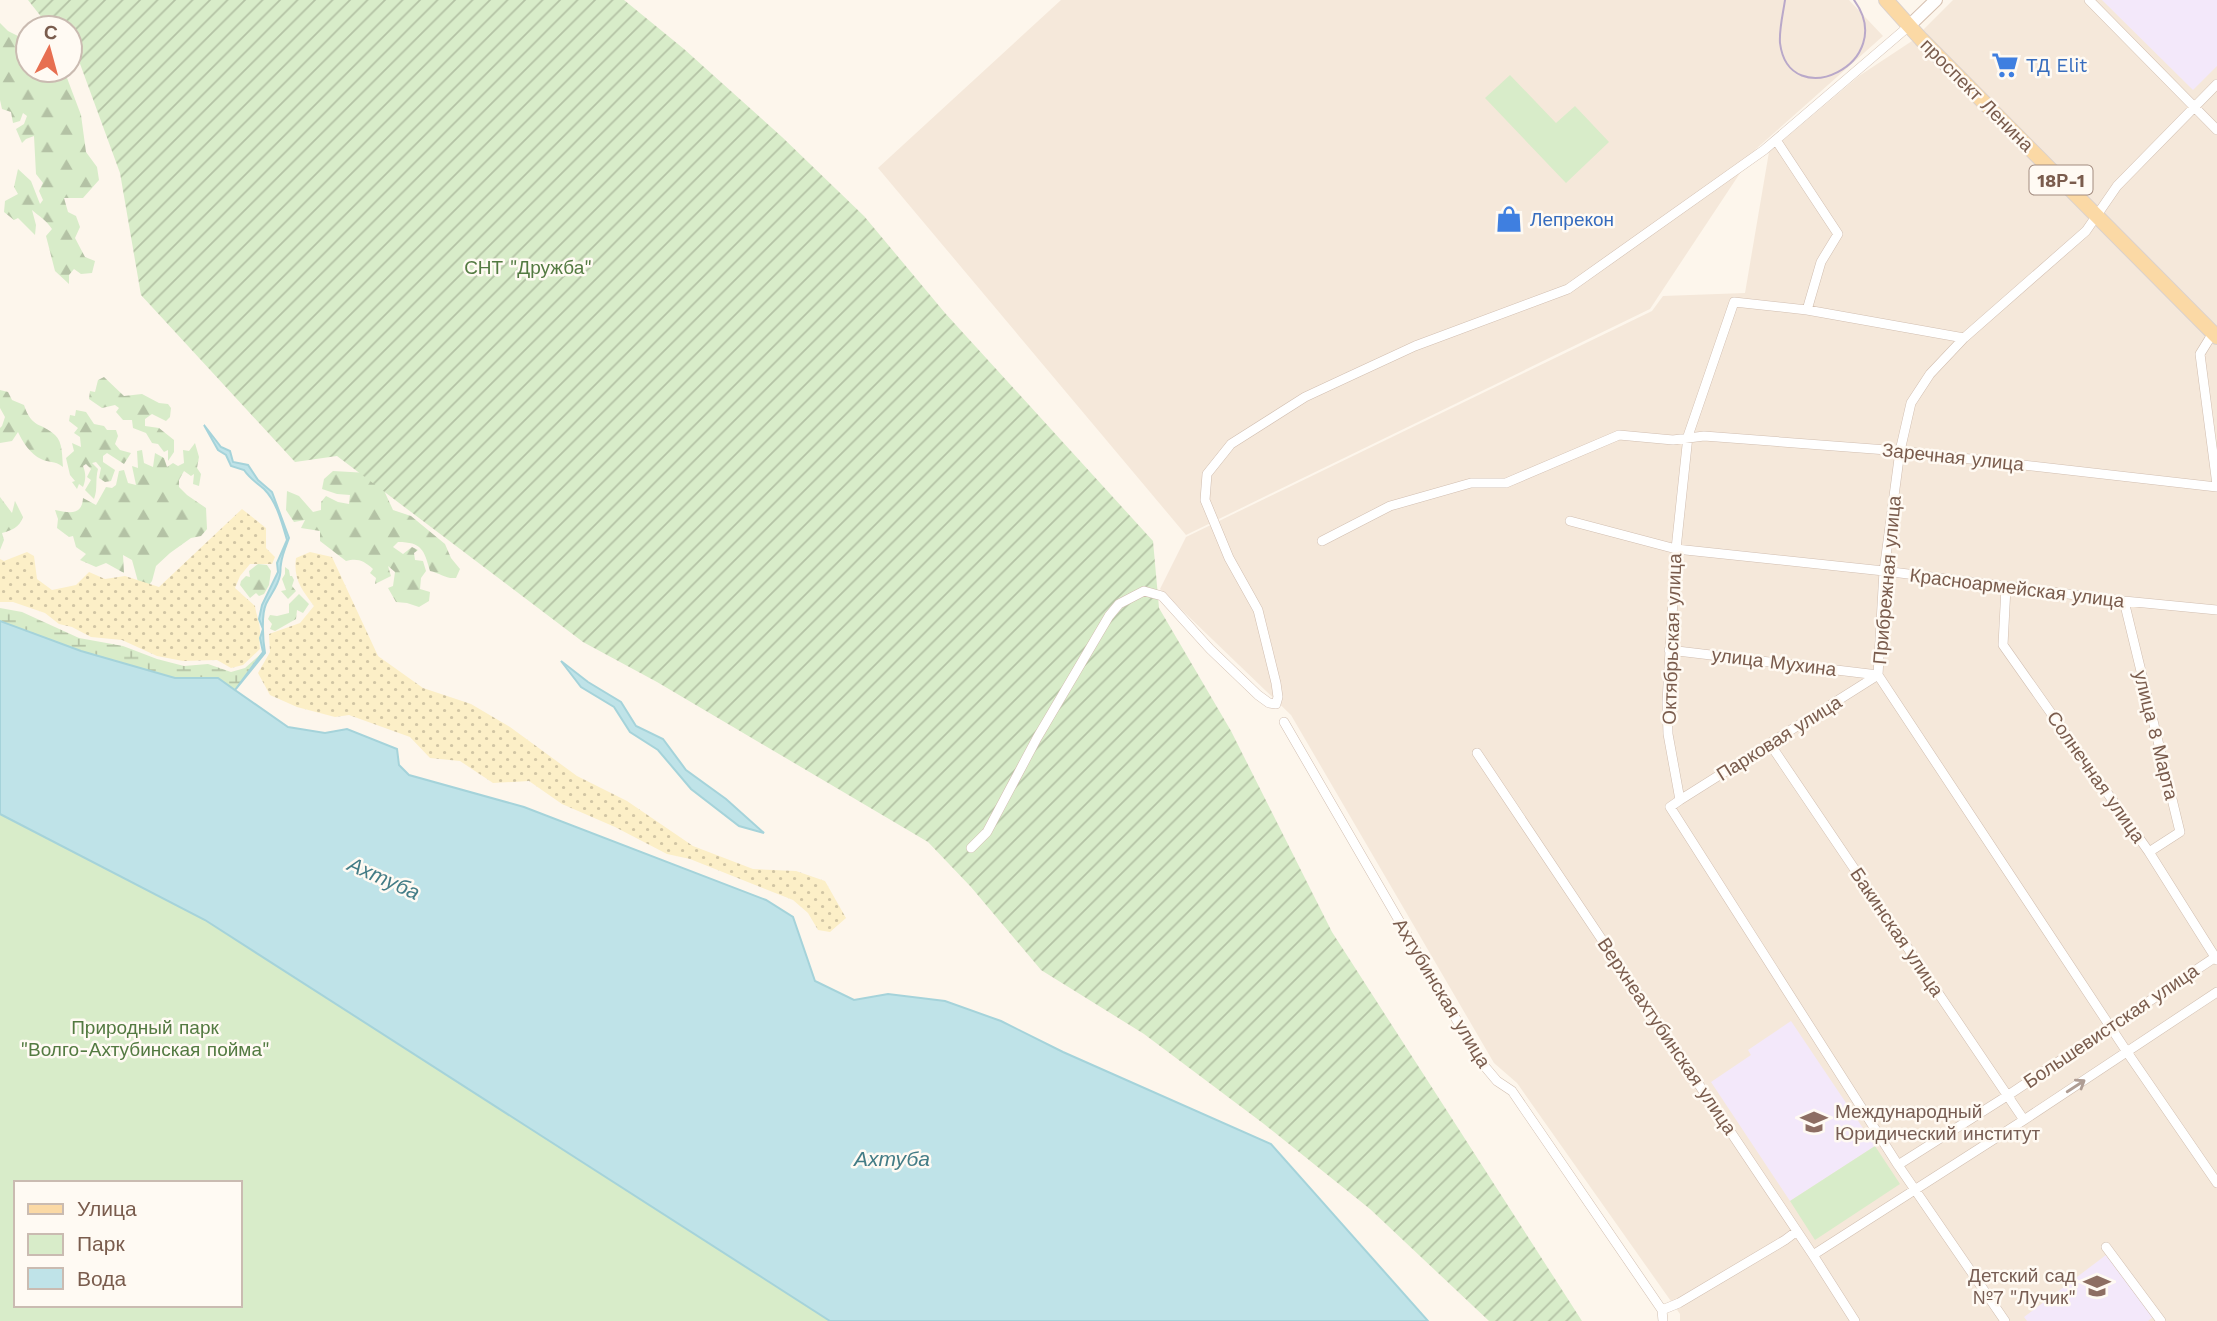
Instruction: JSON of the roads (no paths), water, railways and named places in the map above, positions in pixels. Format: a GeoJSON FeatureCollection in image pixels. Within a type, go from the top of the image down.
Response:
{"type":"FeatureCollection","features":[{"type":"Feature","properties":{"kind":"main road","name":"проспект Ленина"},"geometry":{"type":"LineString","coordinates":[[1886,0],[2215,335]]}},
{"type":"Feature","properties":{"kind":"street"},"geometry":{"type":"LineString","coordinates":[[971,848],[987,832],[1037,738],[1109,615],[1119,604],[1144,592],[1161,596],[1258,695],[1269,703],[1276,704],[1276,683],[1258,610],[1229,558],[1205,500],[1207,474],[1231,444],[1305,397],[1415,346],[1568,289],[1764,150],[1936,0]]}},
{"type":"Feature","properties":{"kind":"street"},"geometry":{"type":"LineString","coordinates":[[2089,0],[2217,130]]}},
{"type":"Feature","properties":{"kind":"street","name":"Прибрежная улица"},"geometry":{"type":"LineString","coordinates":[[2217,84],[2117,186],[2086,231],[1964,338],[1930,374],[1911,403],[1900,451],[1884,571],[1878,675],[2127,1052],[2217,1183]]}},
{"type":"Feature","properties":{"kind":"street"},"geometry":{"type":"LineString","coordinates":[[1776,140],[1838,234],[1821,262],[1807,310]]}},
{"type":"Feature","properties":{"kind":"street","name":"Октябрьская улица"},"geometry":{"type":"LineString","coordinates":[[1964,338],[1807,310],[1734,302],[1688,436],[1676,550],[1667,702],[1668,734],[1679,800],[1670,807],[1898,1165],[2005,1321]]}},
{"type":"Feature","properties":{"kind":"street"},"geometry":{"type":"LineString","coordinates":[[2215,335],[2200,354],[2217,486]]}},
{"type":"Feature","properties":{"kind":"street","name":"Заречная улица"},"geometry":{"type":"LineString","coordinates":[[1322,541],[1390,506],[1471,483],[1506,483],[1619,435],[1673,440],[1704,436],[1900,451],[2217,486]]}},
{"type":"Feature","properties":{"kind":"street","name":"Красноармейская улица"},"geometry":{"type":"LineString","coordinates":[[1570,521],[1676,550],[2217,610]]}},
{"type":"Feature","properties":{"kind":"street","name":"Солнечная улица"},"geometry":{"type":"LineString","coordinates":[[2006,587],[2003,645],[2149,852],[2216,957]]}},
{"type":"Feature","properties":{"kind":"street","name":"улица 8 Марта"},"geometry":{"type":"LineString","coordinates":[[2124,601],[2180,832],[2149,852]]}},
{"type":"Feature","properties":{"kind":"street","name":"улица Мухина"},"geometry":{"type":"LineString","coordinates":[[1669,650],[1878,675]]}},
{"type":"Feature","properties":{"kind":"street","name":"Парковая улица"},"geometry":{"type":"LineString","coordinates":[[1679,800],[1878,675]]}},
{"type":"Feature","properties":{"kind":"street","name":"Ахтубинская улица"},"geometry":{"type":"LineString","coordinates":[[1284,722],[1481,1062],[1497,1081],[1511,1091],[1662,1310]]}},
{"type":"Feature","properties":{"kind":"street","name":"Бакинская улица"},"geometry":{"type":"LineString","coordinates":[[1770,744],[2024,1120]]}},
{"type":"Feature","properties":{"kind":"street","name":"Верхнеахтубинская улица"},"geometry":{"type":"LineString","coordinates":[[1477,753],[1855,1321]]}},
{"type":"Feature","properties":{"kind":"street","name":"Большевистская улица"},"geometry":{"type":"LineString","coordinates":[[1898,1165],[2216,957]]}},
{"type":"Feature","properties":{"kind":"street","name":"Большевистская улица"},"geometry":{"type":"LineString","coordinates":[[1813,1255],[2217,992]]}},
{"type":"Feature","properties":{"kind":"street"},"geometry":{"type":"LineString","coordinates":[[1662,1321],[1662,1310],[1679,1303],[1797,1231]]}},
{"type":"Feature","properties":{"kind":"street"},"geometry":{"type":"LineString","coordinates":[[2106,1247],[2161,1321]]}},
{"type":"Feature","properties":{"kind":"water"},"geometry":{"type":"Polygon","coordinates":[[[204,425],[221,447],[230,451],[233,462],[248,465],[258,480],[272,492],[289,538],[282,557],[279,579],[264,609],[263,629],[259,619],[262,605],[278,572],[277,563],[287,540],[269,494],[244,470],[231,466],[204,425]]]}},
{"type":"Feature","properties":{"kind":"water","name":"Ахтуба"},"geometry":{"type":"Polygon","coordinates":[[[0,621],[81,651],[175,678],[218,678],[288,727],[325,733],[347,729],[397,749],[399,765],[409,775],[524,807],[766,900],[793,917],[815,981],[854,1000],[888,994],[945,1001],[1001,1021],[1063,1052],[1271,1144],[1428,1321],[830,1321],[205,920],[0,814],[0,621]]]}},
{"type":"Feature","properties":{"kind":"water"},"geometry":{"type":"Polygon","coordinates":[[[263,629],[265,653],[235,690],[263,652],[260,638],[263,629]]]}},
{"type":"Feature","properties":{"kind":"water"},"geometry":{"type":"Polygon","coordinates":[[[561,661],[588,682],[621,702],[636,726],[663,739],[686,770],[726,799],[764,833],[739,826],[691,789],[658,750],[630,732],[614,707],[581,687],[561,661]]]}},
{"type":"Feature","properties":{"kind":"tram line"},"geometry":{"type":"LineString","coordinates":[[1785,0],[1780,43],[1788,64],[1802,76],[1819,78],[1838,72],[1853,60],[1863,43],[1864,23],[1854,0]]}},
{"type":"Feature","properties":{"kind":"place","name":"ТД Elit"},"geometry":{"type":"Point","coordinates":[2005,65]}},
{"type":"Feature","properties":{"kind":"place","name":"Лепрекон"},"geometry":{"type":"Point","coordinates":[1509,219]}},
{"type":"Feature","properties":{"kind":"place","name":"Международный Юридический институт"},"geometry":{"type":"Point","coordinates":[1814,1122]}},
{"type":"Feature","properties":{"kind":"place","name":"Детский сад №7 \"Лучик\""},"geometry":{"type":"Point","coordinates":[2097,1286]}},
{"type":"Feature","properties":{"kind":"park label","name":"СНТ \"Дружба\""},"geometry":{"type":"Point","coordinates":[528,267]}},
{"type":"Feature","properties":{"kind":"park label","name":"Природный парк \"Волго-Ахтубинская пойма\""},"geometry":{"type":"Point","coordinates":[145,1038]}}]}
